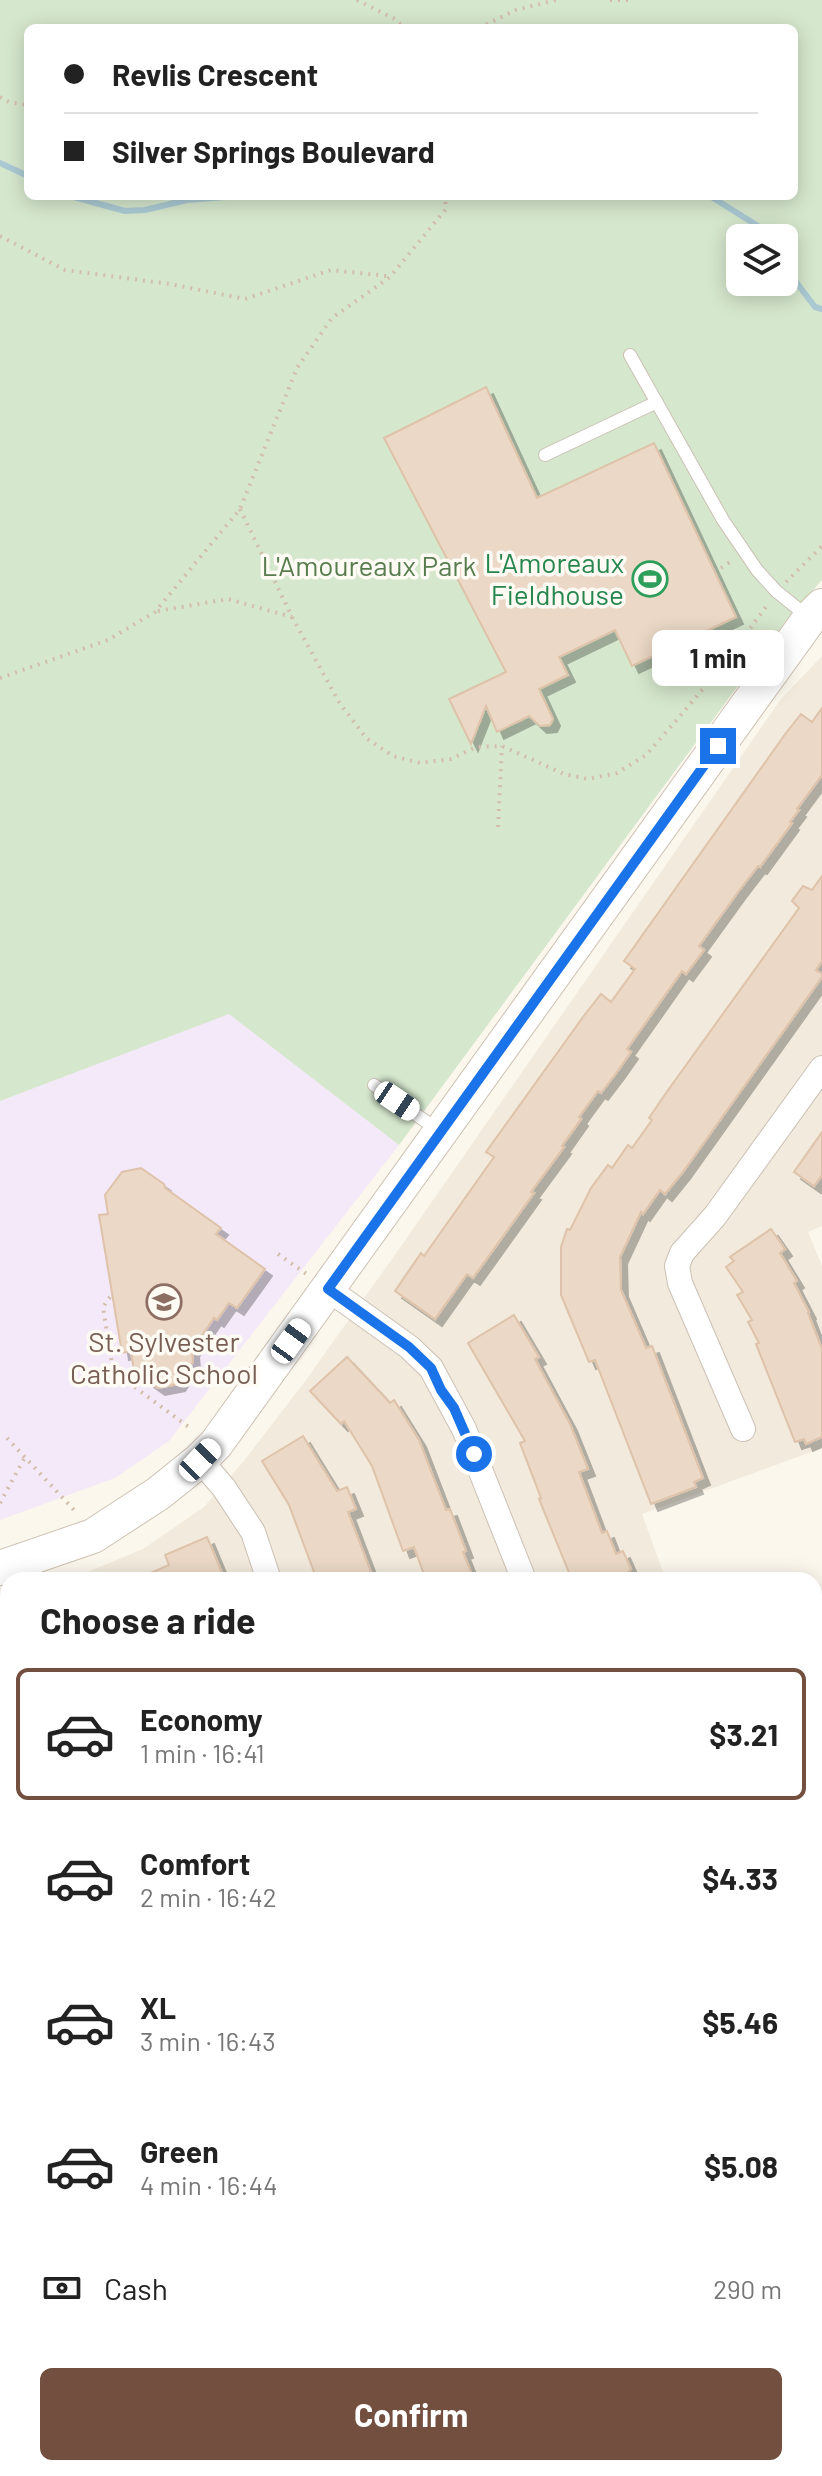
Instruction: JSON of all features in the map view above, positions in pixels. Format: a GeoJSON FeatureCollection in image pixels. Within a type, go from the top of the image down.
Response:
{"type":"FeatureCollection","features":[{"type":"Feature","properties":{"kind":"street"},"geometry":{"type":"LineString","coordinates":[[195,1444],[216,1444],[322,1285],[441,1131],[816,612]]}},
{"type":"Feature","properties":{"kind":"street"},"geometry":{"type":"LineString","coordinates":[[743,1429],[680,1283],[677,1266],[682,1253],[715,1216],[822,1068]]}},
{"type":"Feature","properties":{"kind":"street"},"geometry":{"type":"LineString","coordinates":[[322,1285],[409,1347],[431,1368],[464,1429],[521,1572]]}},
{"type":"Feature","properties":{"kind":"street"},"geometry":{"type":"LineString","coordinates":[[6,1571],[93,1536],[159,1493],[195,1444]]}},
{"type":"Feature","properties":{"kind":"street"},"geometry":{"type":"LineString","coordinates":[[195,1444],[253,1532],[266,1572]]}},
{"type":"Feature","properties":{"kind":"lane"},"geometry":{"type":"LineString","coordinates":[[630,355],[723,520],[757,570],[776,591],[816,612]]}},
{"type":"Feature","properties":{"kind":"lane"},"geometry":{"type":"LineString","coordinates":[[545,455],[657,402]]}},
{"type":"Feature","properties":{"kind":"lane"},"geometry":{"type":"LineString","coordinates":[[374,1085],[441,1131]]}},
{"type":"Feature","properties":{"kind":"path"},"geometry":{"type":"LineString","coordinates":[[357,0],[400,24]]}},
{"type":"Feature","properties":{"kind":"path"},"geometry":{"type":"LineString","coordinates":[[487,24],[516,10],[556,0]]}},
{"type":"Feature","properties":{"kind":"path"},"geometry":{"type":"LineString","coordinates":[[610,0],[629,0]]}},
{"type":"Feature","properties":{"kind":"path"},"geometry":{"type":"LineString","coordinates":[[0,97],[24,104]]}},
{"type":"Feature","properties":{"kind":"path"},"geometry":{"type":"LineString","coordinates":[[0,678],[108,640],[155,612],[240,509],[297,368],[332,318],[390,277],[446,209],[445,200]]}},
{"type":"Feature","properties":{"kind":"path"},"geometry":{"type":"LineString","coordinates":[[0,236],[65,270],[170,284],[245,299],[331,270],[390,277]]}},
{"type":"Feature","properties":{"kind":"path"},"geometry":{"type":"LineString","coordinates":[[240,509],[292,617],[339,702],[366,738],[393,756],[420,763],[451,759],[476,747],[502,746],[564,774],[588,779],[617,773],[646,755],[724,664],[776,591],[822,546]]}},
{"type":"Feature","properties":{"kind":"path"},"geometry":{"type":"LineString","coordinates":[[155,612],[228,599],[292,617]]}},
{"type":"Feature","properties":{"kind":"path"},"geometry":{"type":"LineString","coordinates":[[498,827],[502,746]]}},
{"type":"Feature","properties":{"kind":"path"},"geometry":{"type":"LineString","coordinates":[[278,1254],[322,1285]]}},
{"type":"Feature","properties":{"kind":"path"},"geometry":{"type":"LineString","coordinates":[[110,1297],[103,1307],[113,1371],[195,1444]]}},
{"type":"Feature","properties":{"kind":"path"},"geometry":{"type":"LineString","coordinates":[[7,1438],[74,1510]]}},
{"type":"Feature","properties":{"kind":"path"},"geometry":{"type":"LineString","coordinates":[[0,1503],[25,1457]]}},
{"type":"Feature","properties":{"kind":"shaded area"},"geometry":{"type":"Polygon","coordinates":[[[822,656],[822,1226],[808,1232],[822,1266],[822,1448],[642,1514],[663,1572],[87,1572],[143,1549],[204,1507],[243,1462],[306,1380],[404,1242],[781,699],[822,656]]]}},
{"type":"Feature","properties":{"kind":"shaded area","name":"St. Sylvester Catholic School"},"geometry":{"type":"Polygon","coordinates":[[[229,1013],[399,1145],[169,1441],[115,1478],[0,1520],[0,1101],[229,1013]]]}},
{"type":"Feature","properties":{"kind":"green space","name":"L'Amoureaux Park"},"geometry":{"type":"Polygon","coordinates":[[[0,0],[822,0],[822,580],[785,622],[399,1145],[229,1014],[0,1101],[0,0]]]}},
{"type":"Feature","properties":{"kind":"building"},"geometry":{"type":"Polygon","coordinates":[[[486,387],[537,498],[654,443],[736,617],[632,666],[615,630],[559,657],[568,675],[539,689],[553,719],[550,725],[540,726],[529,716],[497,732],[486,706],[471,744],[449,699],[506,672],[384,438],[486,387]]]}},
{"type":"Feature","properties":{"kind":"building"},"geometry":{"type":"Polygon","coordinates":[[[822,708],[822,775],[797,809],[792,823],[699,946],[704,950],[686,974],[682,971],[627,1049],[631,1052],[617,1072],[579,1117],[581,1119],[564,1147],[531,1192],[534,1193],[473,1278],[467,1274],[435,1319],[395,1291],[421,1253],[424,1256],[494,1157],[486,1152],[583,1017],[601,994],[611,1002],[635,969],[624,961],[786,733],[801,714],[812,722],[822,708]]]}},
{"type":"Feature","properties":{"kind":"building"},"geometry":{"type":"Polygon","coordinates":[[[822,876],[822,961],[816,970],[822,977],[683,1172],[665,1194],[660,1190],[643,1214],[641,1212],[620,1257],[621,1290],[646,1348],[652,1346],[703,1478],[694,1482],[696,1487],[651,1504],[595,1360],[589,1362],[561,1295],[561,1247],[567,1229],[570,1230],[591,1188],[608,1165],[612,1168],[628,1145],[632,1148],[666,1093],[799,908],[792,901],[803,886],[812,890],[822,876]]]}},
{"type":"Feature","properties":{"kind":"building"},"geometry":{"type":"Polygon","coordinates":[[[822,1132],[822,1175],[814,1186],[794,1172],[822,1132]]]}},
{"type":"Feature","properties":{"kind":"building"},"geometry":{"type":"Polygon","coordinates":[[[141,1168],[221,1228],[216,1234],[265,1269],[237,1308],[229,1303],[217,1320],[214,1318],[192,1350],[193,1362],[178,1384],[158,1388],[134,1371],[131,1351],[122,1353],[99,1215],[108,1214],[105,1195],[122,1172],[141,1168]]]}},
{"type":"Feature","properties":{"kind":"building"},"geometry":{"type":"Polygon","coordinates":[[[771,1229],[785,1249],[780,1253],[797,1281],[794,1283],[809,1312],[822,1349],[822,1437],[806,1444],[804,1439],[795,1442],[756,1344],[759,1343],[748,1322],[752,1320],[737,1295],[743,1292],[726,1267],[734,1261],[730,1257],[771,1229]]]}},
{"type":"Feature","properties":{"kind":"building"},"geometry":{"type":"Polygon","coordinates":[[[514,1315],[539,1357],[535,1359],[570,1424],[588,1469],[579,1472],[602,1533],[607,1531],[616,1554],[623,1551],[631,1569],[628,1572],[569,1572],[520,1443],[525,1441],[468,1343],[514,1315]]]}},
{"type":"Feature","properties":{"kind":"building"},"geometry":{"type":"Polygon","coordinates":[[[347,1357],[390,1403],[394,1400],[419,1440],[446,1510],[450,1509],[471,1572],[423,1572],[414,1547],[403,1551],[372,1466],[344,1421],[341,1424],[310,1391],[347,1357]]]}},
{"type":"Feature","properties":{"kind":"building"},"geometry":{"type":"Polygon","coordinates":[[[303,1436],[337,1491],[347,1487],[356,1509],[348,1512],[371,1572],[314,1572],[289,1505],[262,1461],[303,1436]]]}},
{"type":"Feature","properties":{"kind":"building"},"geometry":{"type":"Polygon","coordinates":[[[207,1537],[222,1572],[153,1572],[169,1565],[165,1555],[207,1537]]]}},
{"type":"Feature","properties":{"kind":"waterway"},"geometry":{"type":"LineString","coordinates":[[0,163],[24,174]]}},
{"type":"Feature","properties":{"kind":"waterway"},"geometry":{"type":"LineString","coordinates":[[85,200],[125,211],[145,210],[187,200]]}},
{"type":"Feature","properties":{"kind":"waterway"},"geometry":{"type":"LineString","coordinates":[[716,200],[755,224]]}},
{"type":"Feature","properties":{"kind":"waterway"},"geometry":{"type":"LineString","coordinates":[[798,285],[815,307],[822,309]]}},
{"type":"Feature","properties":{"kind":"place","name":"L'Amoreaux Fieldhouse"},"geometry":{"type":"Point","coordinates":[650,579]}},
{"type":"Feature","properties":{"kind":"place","name":"St. Sylvester Catholic School"},"geometry":{"type":"Point","coordinates":[164,1302]}},
{"type":"Feature","properties":{"kind":"route"},"geometry":{"type":"LineString","coordinates":[[474,1454],[454,1408],[431,1368],[409,1347],[328,1289],[718,746]]}}]}
